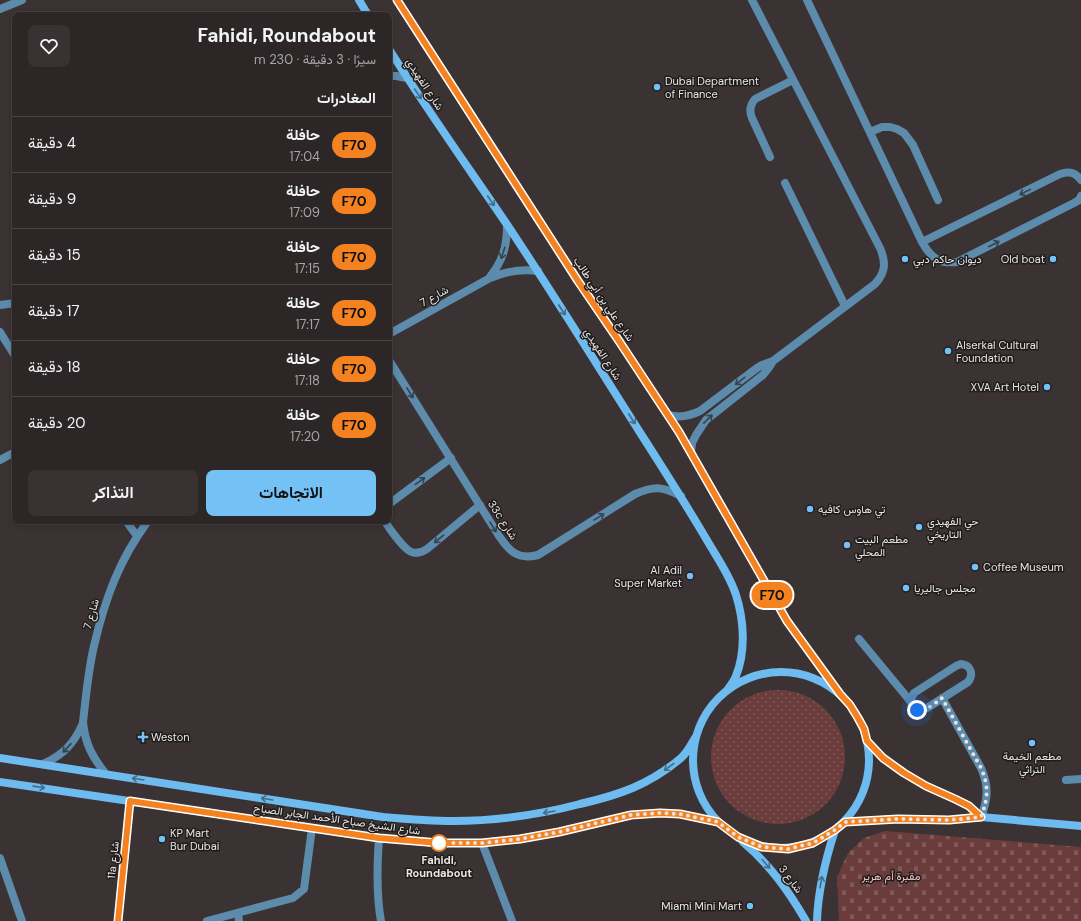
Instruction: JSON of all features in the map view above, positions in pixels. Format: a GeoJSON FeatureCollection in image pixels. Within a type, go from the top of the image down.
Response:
{"type":"FeatureCollection","features":[{"type":"Feature","properties":{"kind":"main road"},"geometry":{"type":"LineString","coordinates":[[358,0],[366,12]]}},
{"type":"Feature","properties":{"kind":"main road","name":"شارع علي بن أبي طالب"},"geometry":{"type":"LineString","coordinates":[[397,0],[578,281],[691,452],[787,621],[840,694]]}},
{"type":"Feature","properties":{"kind":"main road","name":"شارع الفهيدي"},"geometry":{"type":"LineString","coordinates":[[392,54],[538,271],[681,496],[728,577],[740,610],[742,627],[740,662],[736,677],[728,689]]}},
{"type":"Feature","properties":{"kind":"main road"},"geometry":{"type":"LineString","coordinates":[[773,672],[797,673],[820,681],[840,694],[850,705],[864,729],[869,758],[868,776],[864,793],[845,822],[835,830],[813,843],[788,849],[762,847],[738,837],[718,822],[705,804],[696,783],[693,761],[695,738],[703,720],[714,703],[728,689],[749,678],[773,672]]}},
{"type":"Feature","properties":{"kind":"main road","name":"شارع الشيخ صباح الأحمد الجابر الصباح"},"geometry":{"type":"LineString","coordinates":[[0,758],[383,817],[451,822],[520,817],[554,811],[628,791],[647,782],[682,757],[695,738]]}},
{"type":"Feature","properties":{"kind":"main road"},"geometry":{"type":"LineString","coordinates":[[867,741],[883,758],[904,773],[926,786],[969,806],[981,817]]}},
{"type":"Feature","properties":{"kind":"main road","name":"شارع الشيخ صباح الأحمد الجابر الصباح"},"geometry":{"type":"LineString","coordinates":[[0,782],[379,838],[439,843],[482,843],[520,839],[559,832],[631,815],[660,813],[680,814],[718,822]]}},
{"type":"Feature","properties":{"kind":"main road"},"geometry":{"type":"LineString","coordinates":[[845,822],[898,819],[949,820],[981,817],[1081,826]]}},
{"type":"Feature","properties":{"kind":"main road","name":"شارع 3"},"geometry":{"type":"LineString","coordinates":[[817,921],[819,890],[835,830]]}},
{"type":"Feature","properties":{"kind":"main road","name":"شارع 3"},"geometry":{"type":"LineString","coordinates":[[738,837],[754,851],[780,880],[806,921]]}},
{"type":"Feature","properties":{"kind":"street"},"geometry":{"type":"LineString","coordinates":[[0,8],[22,0]]}},
{"type":"Feature","properties":{"kind":"street"},"geometry":{"type":"LineString","coordinates":[[668,416],[684,416],[700,411],[757,368],[773,361],[875,284],[884,267],[884,260],[880,248],[752,0]]}},
{"type":"Feature","properties":{"kind":"street"},"geometry":{"type":"LineString","coordinates":[[807,0],[922,242],[930,255],[943,262],[957,262],[1074,203],[1079,200],[1081,196]]}},
{"type":"Feature","properties":{"kind":"street"},"geometry":{"type":"LineString","coordinates":[[392,76],[407,78]]}},
{"type":"Feature","properties":{"kind":"street"},"geometry":{"type":"LineString","coordinates":[[770,157],[752,118],[750,108],[755,99],[793,80]]}},
{"type":"Feature","properties":{"kind":"street"},"geometry":{"type":"LineString","coordinates":[[870,132],[882,127],[890,127],[904,133],[913,145],[938,200]]}},
{"type":"Feature","properties":{"kind":"street"},"geometry":{"type":"LineString","coordinates":[[922,242],[1060,174],[1066,172],[1072,173],[1078,176],[1081,180]]}},
{"type":"Feature","properties":{"kind":"street"},"geometry":{"type":"LineString","coordinates":[[786,183],[845,306]]}},
{"type":"Feature","properties":{"kind":"street","name":"شارع 7"},"geometry":{"type":"LineString","coordinates":[[490,278],[502,259],[507,237],[507,225]]}},
{"type":"Feature","properties":{"kind":"street","name":"شارع 7"},"geometry":{"type":"LineString","coordinates":[[392,332],[490,278],[508,271],[538,271]]}},
{"type":"Feature","properties":{"kind":"street"},"geometry":{"type":"LineString","coordinates":[[0,305],[12,303]]}},
{"type":"Feature","properties":{"kind":"street"},"geometry":{"type":"LineString","coordinates":[[0,332],[12,351]]}},
{"type":"Feature","properties":{"kind":"street"},"geometry":{"type":"LineString","coordinates":[[691,452],[692,443],[706,420],[763,375],[773,361]]}},
{"type":"Feature","properties":{"kind":"street","name":"33c شارع"},"geometry":{"type":"LineString","coordinates":[[392,365],[505,545],[516,554],[531,557],[538,555],[635,494],[646,490],[658,488],[670,490],[681,496]]}},
{"type":"Feature","properties":{"kind":"street"},"geometry":{"type":"LineString","coordinates":[[0,460],[12,454]]}},
{"type":"Feature","properties":{"kind":"street"},"geometry":{"type":"LineString","coordinates":[[392,502],[451,458]]}},
{"type":"Feature","properties":{"kind":"street"},"geometry":{"type":"LineString","coordinates":[[387,524],[406,549],[414,553],[419,553],[427,549],[480,505]]}},
{"type":"Feature","properties":{"kind":"street"},"geometry":{"type":"LineString","coordinates":[[128,524],[137,536]]}},
{"type":"Feature","properties":{"kind":"street","name":"شارع 7"},"geometry":{"type":"LineString","coordinates":[[106,774],[92,755],[84,733],[83,722],[93,647],[110,589],[122,562],[146,524]]}},
{"type":"Feature","properties":{"kind":"street"},"geometry":{"type":"LineString","coordinates":[[859,639],[917,710],[926,708],[968,682],[972,673],[970,668],[961,664],[956,666],[914,693],[911,697],[911,702]]}},
{"type":"Feature","properties":{"kind":"street"},"geometry":{"type":"LineString","coordinates":[[942,698],[981,768],[985,778],[987,798],[981,817]]}},
{"type":"Feature","properties":{"kind":"street","name":"شارع 7"},"geometry":{"type":"LineString","coordinates":[[43,764],[64,752],[75,738],[83,722]]}},
{"type":"Feature","properties":{"kind":"street"},"geometry":{"type":"LineString","coordinates":[[1066,780],[1081,779]]}},
{"type":"Feature","properties":{"kind":"street","name":"11a شارع"},"geometry":{"type":"LineString","coordinates":[[118,921],[130,801]]}},
{"type":"Feature","properties":{"kind":"street"},"geometry":{"type":"LineString","coordinates":[[207,921],[238,917],[293,898],[304,889],[312,828]]}},
{"type":"Feature","properties":{"kind":"street"},"geometry":{"type":"LineString","coordinates":[[379,838],[377,875],[379,912],[381,921]]}},
{"type":"Feature","properties":{"kind":"street"},"geometry":{"type":"LineString","coordinates":[[482,843],[512,921]]}},
{"type":"Feature","properties":{"kind":"street"},"geometry":{"type":"LineString","coordinates":[[0,858],[22,921]]}},
{"type":"Feature","properties":{"kind":"green space"},"geometry":{"type":"Polygon","coordinates":[[[785,690],[798,692],[826,709],[843,737],[845,757],[843,777],[826,805],[798,822],[771,824],[758,822],[730,805],[713,777],[711,750],[713,737],[730,709],[758,692],[785,690]]]}},
{"type":"Feature","properties":{"kind":"green space","name":"مقبرة أم هرير"},"geometry":{"type":"Polygon","coordinates":[[[885,831],[1081,847],[1081,921],[839,921],[837,877],[848,853],[864,838],[885,831]]]}},
{"type":"Feature","properties":{"kind":"bus line","name":"F70"},"geometry":{"type":"LineString","coordinates":[[118,921],[130,801],[379,838],[439,843],[482,843],[520,839],[559,832],[631,815],[660,813],[680,814],[718,822],[738,837],[762,847],[788,849],[813,843],[835,830],[845,822],[898,819],[949,820],[981,817],[969,806],[926,786],[904,773],[883,758],[867,741],[864,729],[850,705],[811,656],[787,621],[679,432],[578,281],[397,0]]}},
{"type":"Feature","properties":{"kind":"place","name":"Dubai Department of Finance"},"geometry":{"type":"Point","coordinates":[657,87]}},
{"type":"Feature","properties":{"kind":"place","name":"ديوان حاكم دبي"},"geometry":{"type":"Point","coordinates":[905,259]}},
{"type":"Feature","properties":{"kind":"place","name":"Old boat"},"geometry":{"type":"Point","coordinates":[1053,259]}},
{"type":"Feature","properties":{"kind":"place","name":"Alserkal Cultural Foundation"},"geometry":{"type":"Point","coordinates":[948,351]}},
{"type":"Feature","properties":{"kind":"place","name":"XVA Art Hotel"},"geometry":{"type":"Point","coordinates":[1047,387]}},
{"type":"Feature","properties":{"kind":"place","name":"تي هاوس كافيه"},"geometry":{"type":"Point","coordinates":[810,509]}},
{"type":"Feature","properties":{"kind":"place","name":"حي الفهيدي التاريخي"},"geometry":{"type":"Point","coordinates":[919,527]}},
{"type":"Feature","properties":{"kind":"place","name":"مطعم البيت المحلي"},"geometry":{"type":"Point","coordinates":[847,545]}},
{"type":"Feature","properties":{"kind":"place","name":"Coffee Museum"},"geometry":{"type":"Point","coordinates":[975,567]}},
{"type":"Feature","properties":{"kind":"place","name":"Al Adil Super Market"},"geometry":{"type":"Point","coordinates":[690,576]}},
{"type":"Feature","properties":{"kind":"place","name":"مجلس جاليريا"},"geometry":{"type":"Point","coordinates":[906,588]}},
{"type":"Feature","properties":{"kind":"place","name":"Weston"},"geometry":{"type":"Point","coordinates":[143,737]}},
{"type":"Feature","properties":{"kind":"place","name":"مطعم الخيمة التراثي"},"geometry":{"type":"Point","coordinates":[1032,743]}},
{"type":"Feature","properties":{"kind":"place","name":"KP Mart Bur Dubai"},"geometry":{"type":"Point","coordinates":[162,839]}},
{"type":"Feature","properties":{"kind":"place","name":"Fahidi, Roundabout"},"geometry":{"type":"Point","coordinates":[439,843]}},
{"type":"Feature","properties":{"kind":"place","name":"Miami Mini Mart"},"geometry":{"type":"Point","coordinates":[750,906]}},
{"type":"Feature","properties":{"kind":"route"},"geometry":{"type":"LineString","coordinates":[[439,843],[482,843],[520,839],[559,832],[631,815],[660,813],[680,814],[718,822],[738,837],[762,847],[788,849],[813,843],[835,830],[845,822],[898,819],[949,820],[981,817],[987,798],[985,778],[981,768],[942,698],[922,710],[917,710]]}}]}
